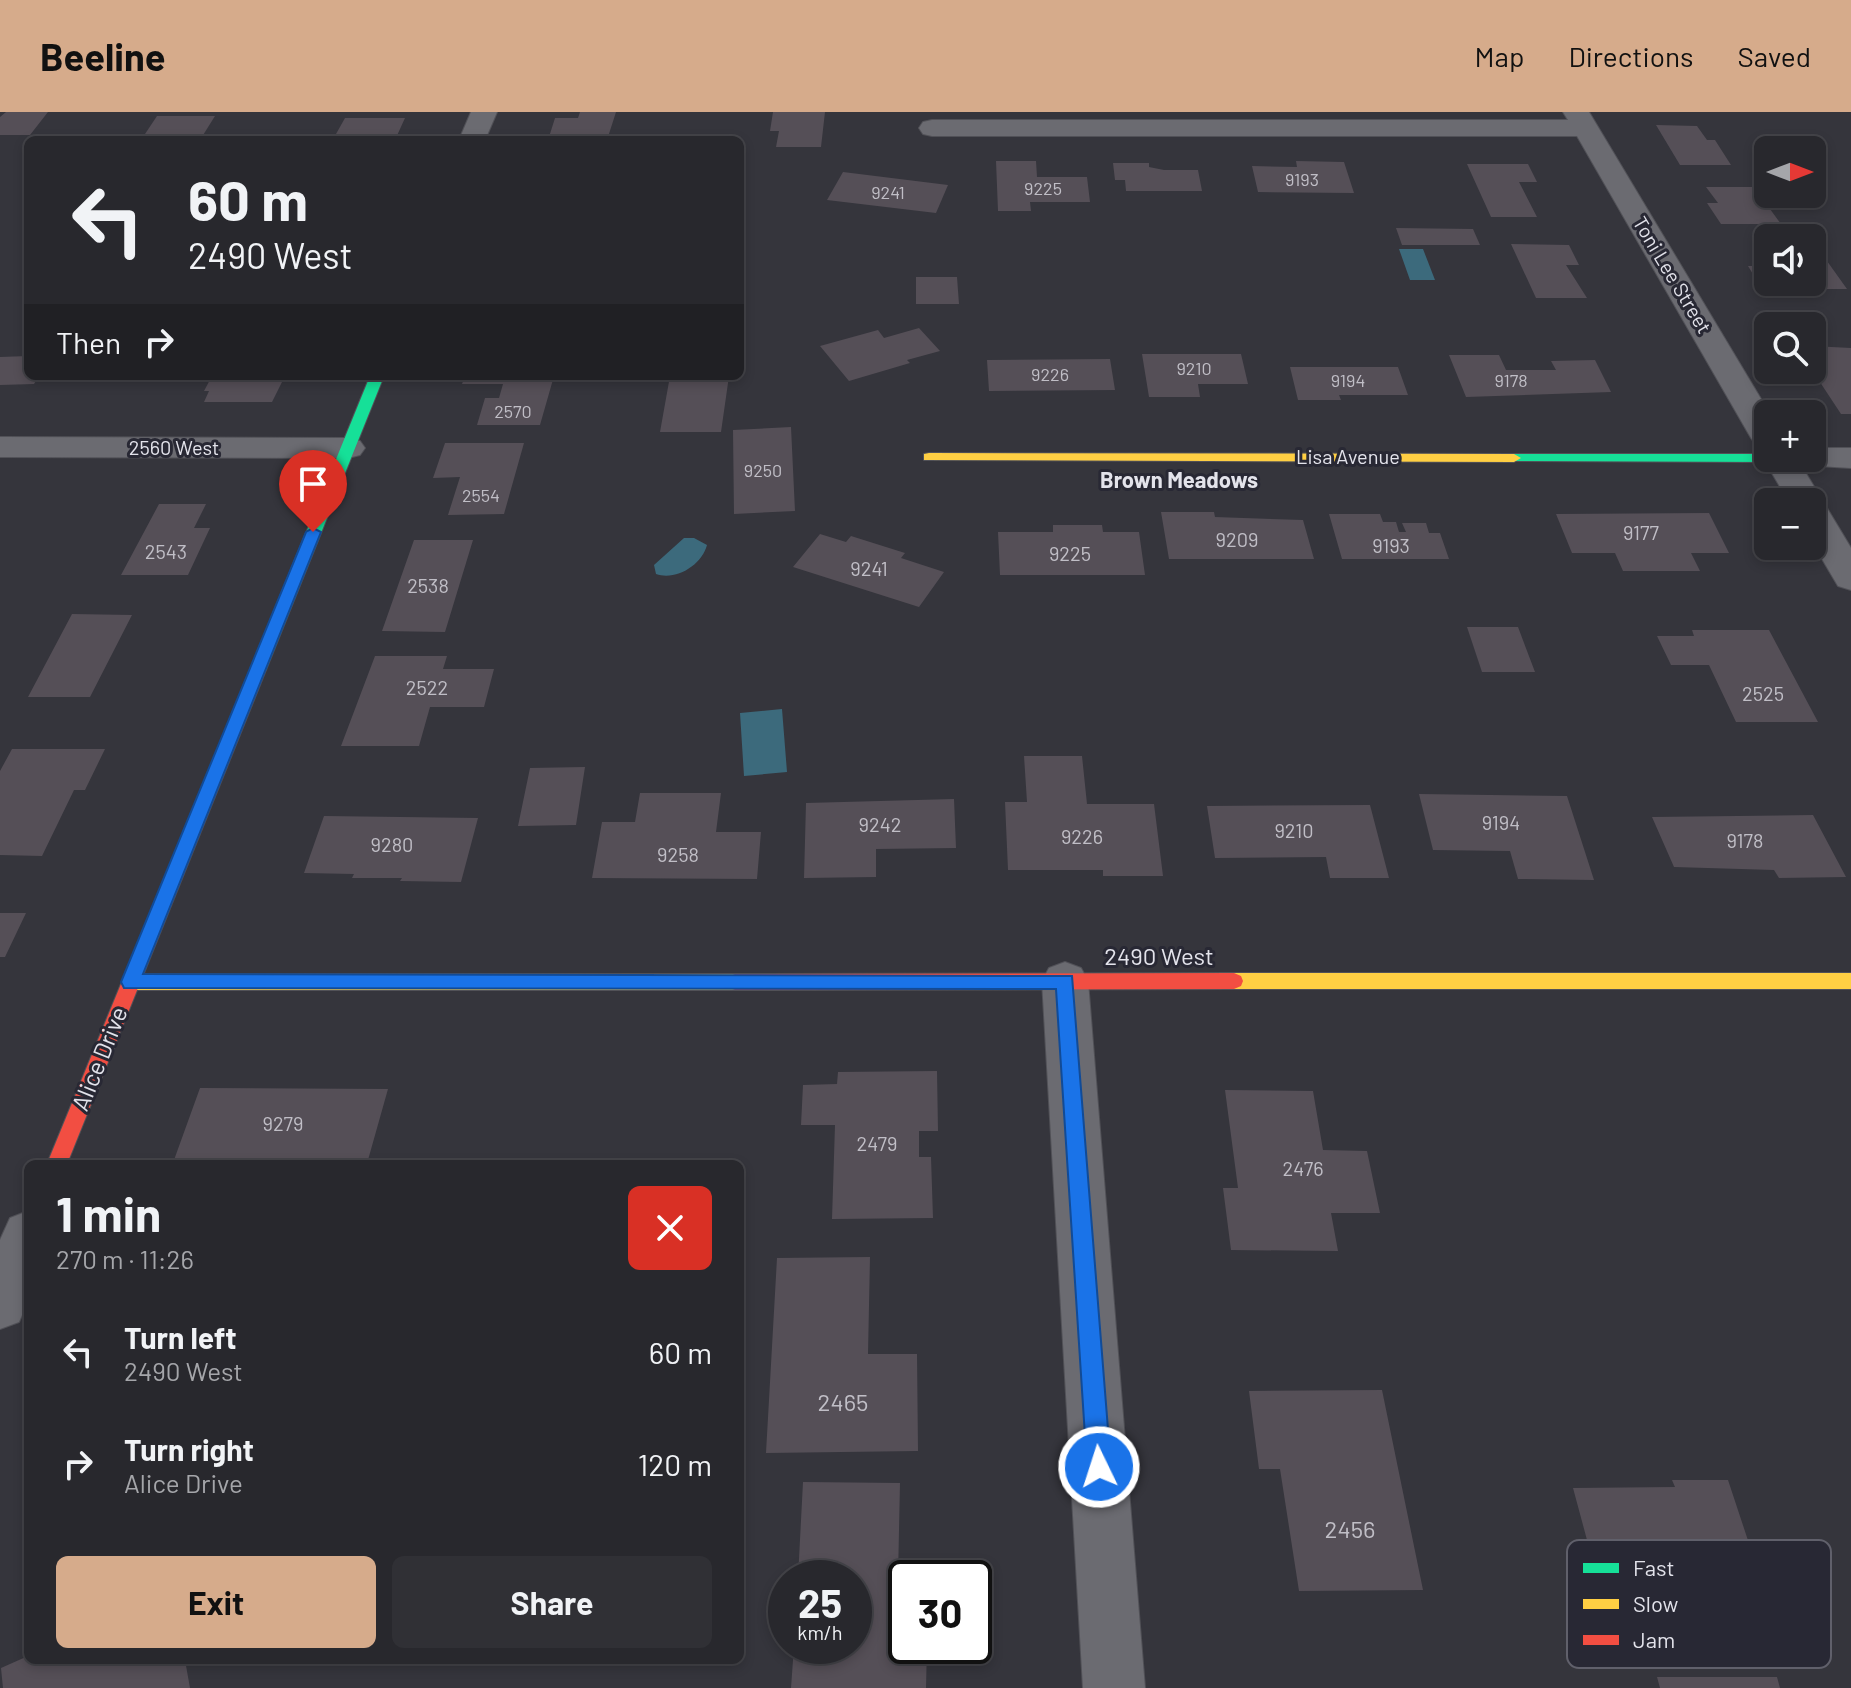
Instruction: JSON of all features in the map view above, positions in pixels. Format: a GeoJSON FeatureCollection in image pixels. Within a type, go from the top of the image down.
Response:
{"type":"FeatureCollection","features":[{"type":"Feature","properties":{"kind":"street"},"geometry":{"type":"LineString","coordinates":[[474,136],[484,112]]}},
{"type":"Feature","properties":{"kind":"street"},"geometry":{"type":"LineString","coordinates":[[932,128],[1581,120]]}},
{"type":"Feature","properties":{"kind":"street","name":"Toni Lee Street"},"geometry":{"type":"LineString","coordinates":[[1581,120],[1754,414]]}},
{"type":"Feature","properties":{"kind":"street","name":"Alice Drive"},"geometry":{"type":"LineString","coordinates":[[59,1160],[375,380]]}},
{"type":"Feature","properties":{"kind":"street","name":"2560 West"},"geometry":{"type":"LineString","coordinates":[[0,447],[348,448]]}},
{"type":"Feature","properties":{"kind":"street","name":"Lisa Avenue"},"geometry":{"type":"LineString","coordinates":[[929,457],[1754,458]]}},
{"type":"Feature","properties":{"kind":"street"},"geometry":{"type":"LineString","coordinates":[[1826,458],[1851,458]]}},
{"type":"Feature","properties":{"kind":"street"},"geometry":{"type":"LineString","coordinates":[[1826,536],[1851,578]]}},
{"type":"Feature","properties":{"kind":"street"},"geometry":{"type":"LineString","coordinates":[[1065,981],[1114,1688]]}},
{"type":"Feature","properties":{"kind":"street","name":"2490 West"},"geometry":{"type":"LineString","coordinates":[[131,982],[1851,981]]}},
{"type":"Feature","properties":{"kind":"street"},"geometry":{"type":"LineString","coordinates":[[0,1304],[24,1245]]}},
{"type":"Feature","properties":{"kind":"water"},"geometry":{"type":"Polygon","coordinates":[[[1399,249],[1423,249],[1435,280],[1410,280],[1399,249]]]}},
{"type":"Feature","properties":{"kind":"water"},"geometry":{"type":"Polygon","coordinates":[[[684,538],[694,538],[707,545],[700,559],[680,573],[656,574],[654,565],[684,538]]]}},
{"type":"Feature","properties":{"kind":"water"},"geometry":{"type":"Polygon","coordinates":[[[782,709],[787,772],[744,776],[740,713],[782,709]]]}},
{"type":"Feature","properties":{"kind":"building"},"geometry":{"type":"Polygon","coordinates":[[[6,112],[48,112],[30,135],[0,135],[0,117],[6,112]]]}},
{"type":"Feature","properties":{"kind":"building"},"geometry":{"type":"Polygon","coordinates":[[[580,112],[616,112],[608,136],[549,136],[555,118],[578,118],[580,112]]]}},
{"type":"Feature","properties":{"kind":"building"},"geometry":{"type":"Polygon","coordinates":[[[773,112],[825,112],[821,147],[776,147],[779,131],[770,131],[773,112]]]}},
{"type":"Feature","properties":{"kind":"building"},"geometry":{"type":"Polygon","coordinates":[[[157,116],[215,116],[202,136],[144,136],[157,116]]]}},
{"type":"Feature","properties":{"kind":"building"},"geometry":{"type":"Polygon","coordinates":[[[345,118],[405,118],[397,136],[325,136],[336,134],[345,118]]]}},
{"type":"Feature","properties":{"kind":"building"},"geometry":{"type":"Polygon","coordinates":[[[1656,125],[1697,126],[1707,140],[1715,140],[1731,165],[1680,165],[1656,125]]]}},
{"type":"Feature","properties":{"kind":"building"},"geometry":{"type":"Polygon","coordinates":[[[996,161],[1036,161],[1037,177],[1087,177],[1090,202],[1030,202],[1031,211],[998,211],[996,161]]]}},
{"type":"Feature","properties":{"kind":"building"},"geometry":{"type":"Polygon","coordinates":[[[1296,161],[1344,162],[1354,193],[1258,192],[1252,166],[1297,167],[1296,161]]]}},
{"type":"Feature","properties":{"kind":"building"},"geometry":{"type":"Polygon","coordinates":[[[1113,163],[1149,163],[1149,167],[1164,170],[1198,170],[1202,191],[1126,191],[1125,180],[1115,180],[1113,163]]]}},
{"type":"Feature","properties":{"kind":"building"},"geometry":{"type":"Polygon","coordinates":[[[1467,164],[1528,164],[1537,182],[1519,182],[1537,217],[1491,217],[1467,164]]]}},
{"type":"Feature","properties":{"kind":"building"},"geometry":{"type":"Polygon","coordinates":[[[843,172],[948,185],[936,213],[827,200],[843,172]]]}},
{"type":"Feature","properties":{"kind":"building"},"geometry":{"type":"Polygon","coordinates":[[[1706,187],[1754,187],[1754,208],[1769,208],[1781,224],[1721,224],[1707,203],[1718,203],[1706,187]]]}},
{"type":"Feature","properties":{"kind":"building"},"geometry":{"type":"Polygon","coordinates":[[[1396,228],[1473,229],[1480,245],[1402,245],[1396,228]]]}},
{"type":"Feature","properties":{"kind":"building"},"geometry":{"type":"Polygon","coordinates":[[[1511,244],[1569,245],[1579,265],[1566,265],[1587,298],[1536,298],[1511,244]]]}},
{"type":"Feature","properties":{"kind":"building"},"geometry":{"type":"Polygon","coordinates":[[[1826,260],[1847,289],[1826,289],[1826,260]]]}},
{"type":"Feature","properties":{"kind":"building"},"geometry":{"type":"Polygon","coordinates":[[[916,277],[957,277],[959,304],[916,304],[916,277]]]}},
{"type":"Feature","properties":{"kind":"building"},"geometry":{"type":"Polygon","coordinates":[[[919,328],[940,351],[849,381],[820,346],[878,330],[884,338],[919,328]]]}},
{"type":"Feature","properties":{"kind":"building"},"geometry":{"type":"Polygon","coordinates":[[[1826,347],[1851,348],[1851,414],[1841,414],[1821,384],[1826,384],[1826,347]]]}},
{"type":"Feature","properties":{"kind":"building"},"geometry":{"type":"Polygon","coordinates":[[[1142,354],[1241,354],[1248,384],[1198,384],[1200,397],[1149,397],[1142,354]]]}},
{"type":"Feature","properties":{"kind":"building"},"geometry":{"type":"Polygon","coordinates":[[[1449,355],[1499,355],[1506,370],[1556,370],[1551,361],[1595,360],[1611,392],[1466,397],[1449,355]]]}},
{"type":"Feature","properties":{"kind":"building"},"geometry":{"type":"Polygon","coordinates":[[[24,356],[24,380],[36,380],[34,384],[0,385],[0,357],[24,356]]]}},
{"type":"Feature","properties":{"kind":"building"},"geometry":{"type":"Polygon","coordinates":[[[1110,359],[1115,390],[989,391],[987,360],[1110,359]]]}},
{"type":"Feature","properties":{"kind":"building"},"geometry":{"type":"Polygon","coordinates":[[[1290,367],[1398,367],[1408,395],[1339,395],[1341,400],[1298,400],[1290,367]]]}},
{"type":"Feature","properties":{"kind":"building"},"geometry":{"type":"Polygon","coordinates":[[[210,380],[283,380],[272,402],[204,402],[209,391],[204,391],[210,380]]]}},
{"type":"Feature","properties":{"kind":"building"},"geometry":{"type":"Polygon","coordinates":[[[464,380],[553,380],[540,425],[477,425],[485,398],[499,398],[503,384],[462,384],[464,380]]]}},
{"type":"Feature","properties":{"kind":"building"},"geometry":{"type":"Polygon","coordinates":[[[669,380],[728,380],[721,432],[660,432],[669,380]]]}},
{"type":"Feature","properties":{"kind":"building"},"geometry":{"type":"Polygon","coordinates":[[[791,427],[795,511],[734,514],[733,430],[791,427]]]}},
{"type":"Feature","properties":{"kind":"building"},"geometry":{"type":"Polygon","coordinates":[[[445,443],[524,443],[504,514],[448,515],[460,477],[433,478],[445,443]]]}},
{"type":"Feature","properties":{"kind":"building"},"geometry":{"type":"Polygon","coordinates":[[[159,504],[206,504],[194,528],[210,528],[188,575],[121,575],[159,504]]]}},
{"type":"Feature","properties":{"kind":"building"},"geometry":{"type":"Polygon","coordinates":[[[1161,512],[1214,512],[1215,517],[1303,520],[1314,559],[1169,559],[1161,512]]]}},
{"type":"Feature","properties":{"kind":"building"},"geometry":{"type":"Polygon","coordinates":[[[1709,513],[1729,553],[1691,553],[1700,571],[1623,571],[1615,553],[1572,553],[1556,514],[1709,513]]]}},
{"type":"Feature","properties":{"kind":"building"},"geometry":{"type":"Polygon","coordinates":[[[1329,514],[1380,514],[1383,522],[1396,522],[1399,532],[1406,532],[1402,523],[1426,523],[1429,533],[1440,533],[1449,559],[1342,559],[1329,514]]]}},
{"type":"Feature","properties":{"kind":"building"},"geometry":{"type":"Polygon","coordinates":[[[1053,525],[1102,525],[1103,532],[1139,532],[1145,575],[1000,575],[998,532],[1053,532],[1053,525]]]}},
{"type":"Feature","properties":{"kind":"building"},"geometry":{"type":"Polygon","coordinates":[[[820,534],[846,542],[851,536],[905,553],[901,558],[944,572],[919,607],[793,567],[820,534]]]}},
{"type":"Feature","properties":{"kind":"building"},"geometry":{"type":"Polygon","coordinates":[[[414,540],[473,540],[445,632],[382,631],[414,540]]]}},
{"type":"Feature","properties":{"kind":"building"},"geometry":{"type":"Polygon","coordinates":[[[72,614],[132,615],[90,697],[28,697],[72,614]]]}},
{"type":"Feature","properties":{"kind":"building"},"geometry":{"type":"Polygon","coordinates":[[[1467,627],[1518,627],[1535,672],[1482,672],[1467,627]]]}},
{"type":"Feature","properties":{"kind":"building"},"geometry":{"type":"Polygon","coordinates":[[[1692,630],[1769,630],[1818,722],[1736,722],[1709,665],[1671,665],[1657,636],[1694,636],[1692,630]]]}},
{"type":"Feature","properties":{"kind":"building"},"geometry":{"type":"Polygon","coordinates":[[[375,656],[447,656],[443,669],[494,669],[484,707],[430,707],[419,746],[341,746],[375,656]]]}},
{"type":"Feature","properties":{"kind":"building"},"geometry":{"type":"Polygon","coordinates":[[[12,749],[105,749],[85,790],[74,790],[42,856],[0,855],[0,771],[12,749]]]}},
{"type":"Feature","properties":{"kind":"building"},"geometry":{"type":"Polygon","coordinates":[[[1024,756],[1082,756],[1087,804],[1154,804],[1163,876],[1103,876],[1103,870],[1008,870],[1005,802],[1027,802],[1024,756]]]}},
{"type":"Feature","properties":{"kind":"building"},"geometry":{"type":"Polygon","coordinates":[[[585,767],[576,825],[518,826],[530,768],[585,767]]]}},
{"type":"Feature","properties":{"kind":"building"},"geometry":{"type":"Polygon","coordinates":[[[640,793],[721,793],[716,832],[761,832],[757,879],[592,878],[602,822],[635,822],[640,793]]]}},
{"type":"Feature","properties":{"kind":"building"},"geometry":{"type":"Polygon","coordinates":[[[1419,794],[1567,796],[1594,880],[1518,879],[1510,851],[1433,850],[1419,794]]]}},
{"type":"Feature","properties":{"kind":"building"},"geometry":{"type":"Polygon","coordinates":[[[954,799],[956,848],[876,849],[876,877],[804,878],[806,803],[954,799]]]}},
{"type":"Feature","properties":{"kind":"building"},"geometry":{"type":"Polygon","coordinates":[[[1370,805],[1389,878],[1330,878],[1326,857],[1215,858],[1207,806],[1370,805]]]}},
{"type":"Feature","properties":{"kind":"building"},"geometry":{"type":"Polygon","coordinates":[[[1813,815],[1846,877],[1779,878],[1774,870],[1674,867],[1652,817],[1813,815]]]}},
{"type":"Feature","properties":{"kind":"building"},"geometry":{"type":"Polygon","coordinates":[[[324,816],[478,818],[461,882],[400,881],[402,878],[352,878],[354,874],[304,873],[324,816]]]}},
{"type":"Feature","properties":{"kind":"building"},"geometry":{"type":"Polygon","coordinates":[[[0,913],[26,913],[5,957],[0,957],[0,913]]]}},
{"type":"Feature","properties":{"kind":"building"},"geometry":{"type":"Polygon","coordinates":[[[937,1071],[938,1131],[919,1131],[919,1157],[931,1157],[933,1218],[832,1219],[835,1125],[801,1125],[803,1085],[837,1084],[838,1072],[937,1071]]]}},
{"type":"Feature","properties":{"kind":"building"},"geometry":{"type":"Polygon","coordinates":[[[200,1088],[388,1089],[368,1160],[174,1160],[200,1088]]]}},
{"type":"Feature","properties":{"kind":"building"},"geometry":{"type":"Polygon","coordinates":[[[1225,1090],[1313,1091],[1323,1150],[1367,1151],[1380,1213],[1331,1213],[1338,1251],[1231,1250],[1223,1188],[1238,1188],[1225,1090]]]}},
{"type":"Feature","properties":{"kind":"building"},"geometry":{"type":"Polygon","coordinates":[[[870,1257],[868,1354],[917,1354],[918,1451],[766,1453],[777,1258],[870,1257]]]}},
{"type":"Feature","properties":{"kind":"building"},"geometry":{"type":"Polygon","coordinates":[[[1382,1390],[1423,1590],[1299,1591],[1280,1469],[1259,1469],[1249,1391],[1382,1390]]]}},
{"type":"Feature","properties":{"kind":"building"},"geometry":{"type":"Polygon","coordinates":[[[1672,1480],[1728,1480],[1748,1540],[1587,1540],[1573,1488],[1675,1487],[1672,1480]]]}},
{"type":"Feature","properties":{"kind":"building"},"geometry":{"type":"Polygon","coordinates":[[[803,1482],[900,1483],[898,1560],[888,1560],[888,1664],[927,1664],[926,1688],[791,1688],[793,1664],[872,1664],[872,1560],[799,1560],[803,1482]]]}},
{"type":"Feature","properties":{"kind":"building"},"geometry":{"type":"Polygon","coordinates":[[[24,1658],[24,1664],[186,1664],[190,1688],[3,1688],[1,1668],[24,1658]]]}},
{"type":"Feature","properties":{"kind":"building"},"geometry":{"type":"Polygon","coordinates":[[[1657,1677],[1777,1677],[1780,1688],[1660,1688],[1657,1677]]]}},
{"type":"Feature","properties":{"kind":"traffic: fast"},"geometry":{"type":"LineString","coordinates":[[258,670],[375,380]]}},
{"type":"Feature","properties":{"kind":"traffic: fast"},"geometry":{"type":"LineString","coordinates":[[1514,458],[1754,458]]}},
{"type":"Feature","properties":{"kind":"traffic: slow"},"geometry":{"type":"LineString","coordinates":[[929,457],[1514,458]]}},
{"type":"Feature","properties":{"kind":"traffic: slow"},"geometry":{"type":"LineString","coordinates":[[1234,981],[1851,981]]}},
{"type":"Feature","properties":{"kind":"traffic: slow"},"geometry":{"type":"LineString","coordinates":[[131,982],[735,982]]}},
{"type":"Feature","properties":{"kind":"traffic: jam"},"geometry":{"type":"LineString","coordinates":[[59,1160],[258,670]]}},
{"type":"Feature","properties":{"kind":"traffic: jam"},"geometry":{"type":"LineString","coordinates":[[735,982],[1234,981]]}},
{"type":"Feature","properties":{"kind":"district","name":"Brown Meadows"},"geometry":{"type":"Point","coordinates":[1179,480]}},
{"type":"Feature","properties":{"kind":"route"},"geometry":{"type":"LineString","coordinates":[[313,532],[131,982],[1065,981],[1099,1467]]}}]}
